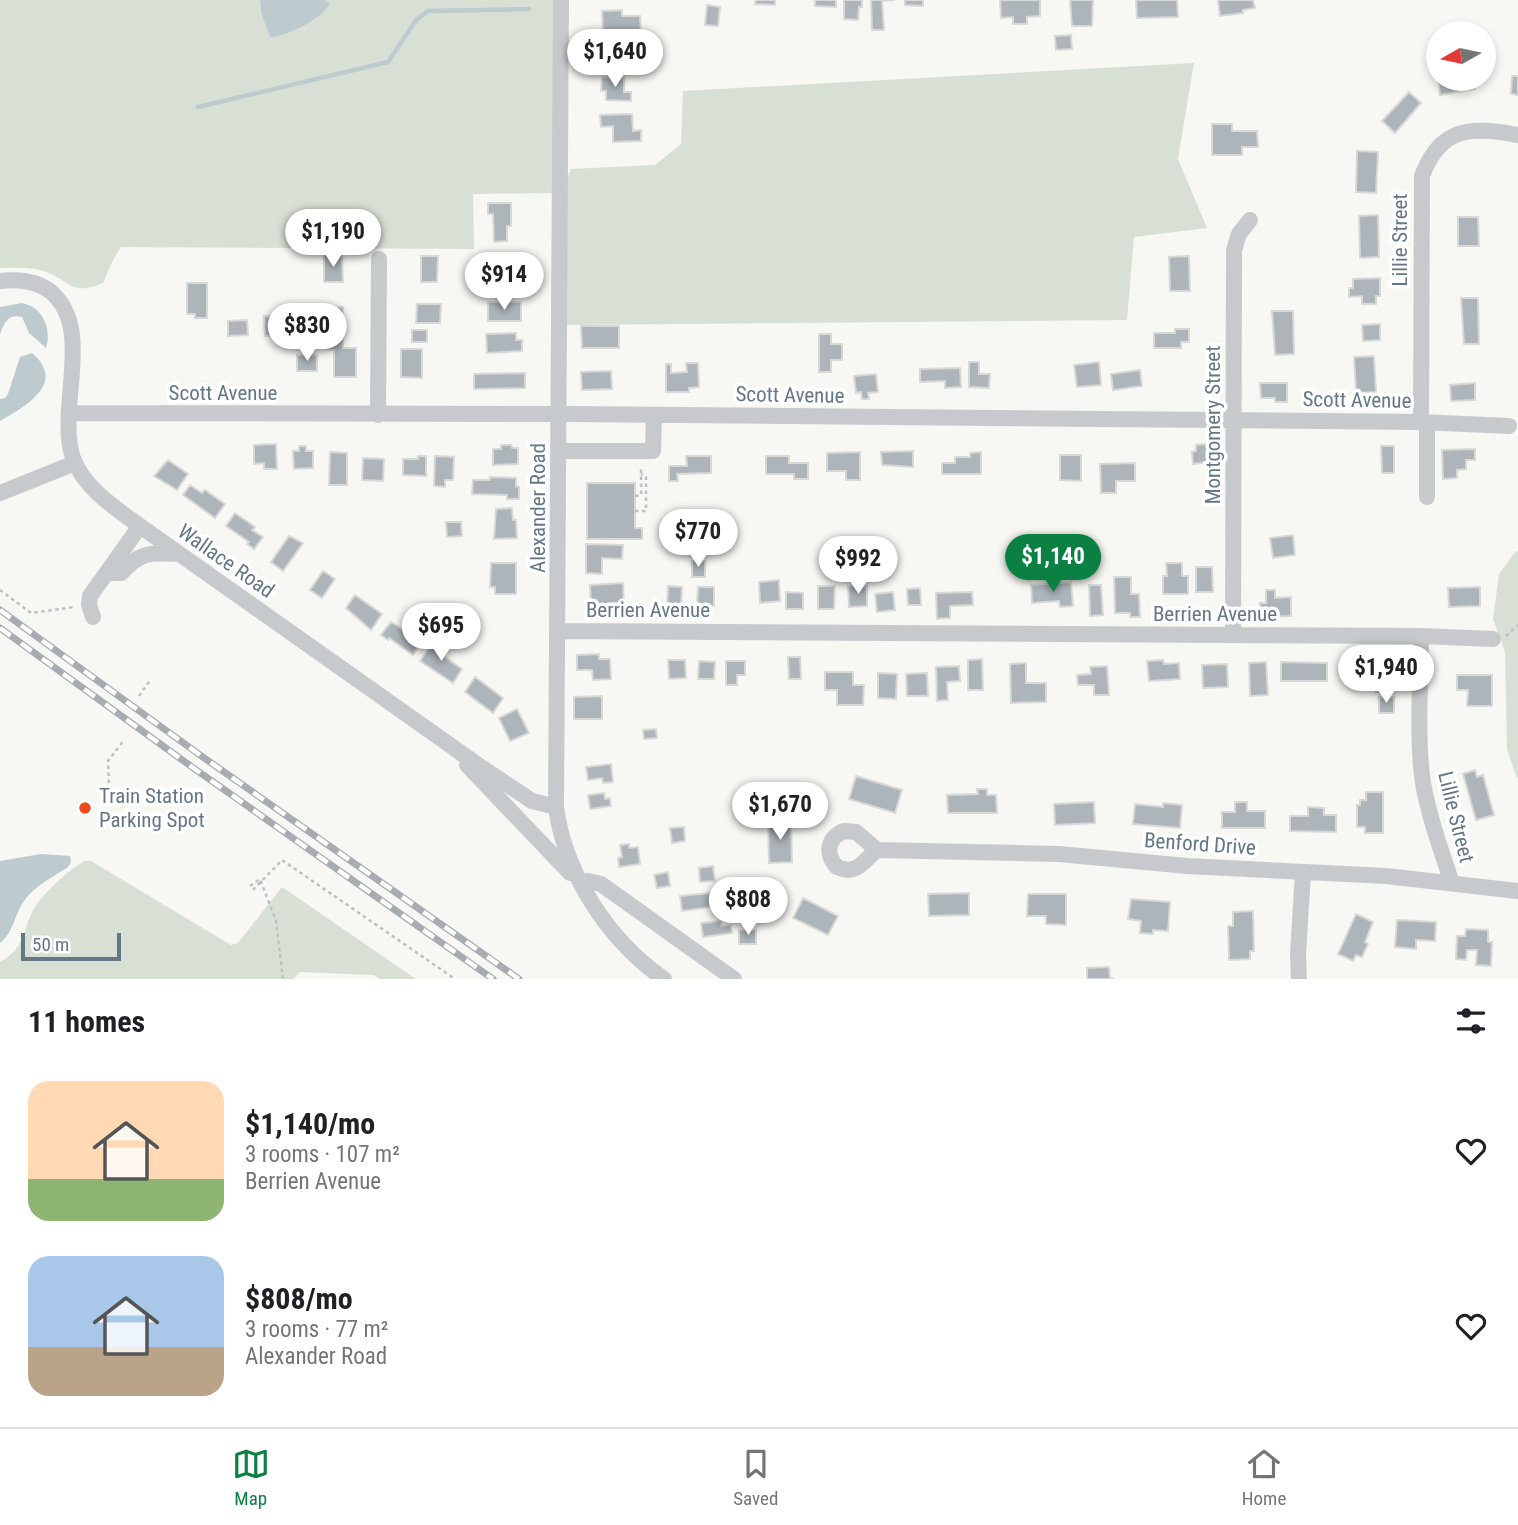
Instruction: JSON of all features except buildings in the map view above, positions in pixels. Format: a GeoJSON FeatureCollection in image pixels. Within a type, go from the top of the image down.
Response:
{"type":"FeatureCollection","features":[{"type":"Feature","properties":{"kind":"street","name":"Alexander Road"},"geometry":{"type":"LineString","coordinates":[[561,0],[556,807],[564,844],[582,885],[624,943],[664,979]]}},
{"type":"Feature","properties":{"kind":"street","name":"Lillie Street"},"geometry":{"type":"LineString","coordinates":[[1427,497],[1422,176],[1434,153],[1456,135],[1484,129],[1518,135]]}},
{"type":"Feature","properties":{"kind":"street","name":"Montgomery Street"},"geometry":{"type":"LineString","coordinates":[[1233,635],[1234,250],[1239,234],[1250,220]]}},
{"type":"Feature","properties":{"kind":"street"},"geometry":{"type":"LineString","coordinates":[[378,415],[379,259]]}},
{"type":"Feature","properties":{"kind":"street"},"geometry":{"type":"LineString","coordinates":[[0,281],[38,284],[52,293],[67,313],[72,340],[70,413],[71,450],[75,463],[0,493]]}},
{"type":"Feature","properties":{"kind":"street","name":"Scott Avenue"},"geometry":{"type":"LineString","coordinates":[[70,413],[1234,420],[1424,422],[1508,426]]}},
{"type":"Feature","properties":{"kind":"street"},"geometry":{"type":"LineString","coordinates":[[559,451],[653,451],[654,415]]}},
{"type":"Feature","properties":{"kind":"street","name":"Wallace Road"},"geometry":{"type":"LineString","coordinates":[[75,463],[101,495],[179,554],[532,801],[556,807]]}},
{"type":"Feature","properties":{"kind":"street"},"geometry":{"type":"LineString","coordinates":[[91,611],[90,596],[140,526]]}},
{"type":"Feature","properties":{"kind":"street"},"geometry":{"type":"LineString","coordinates":[[106,576],[121,573],[134,559],[148,553],[179,554]]}},
{"type":"Feature","properties":{"kind":"street","name":"Berrien Avenue"},"geometry":{"type":"LineString","coordinates":[[558,631],[1422,636],[1493,639]]}},
{"type":"Feature","properties":{"kind":"street","name":"Lillie Street"},"geometry":{"type":"LineString","coordinates":[[1422,636],[1423,783],[1436,836],[1452,883]]}},
{"type":"Feature","properties":{"kind":"street"},"geometry":{"type":"LineString","coordinates":[[429,730],[518,825],[582,885],[588,881],[601,884],[734,979]]}},
{"type":"Feature","properties":{"kind":"street","name":"Benford Drive"},"geometry":{"type":"LineString","coordinates":[[877,850],[1059,853],[1187,866],[1386,876],[1518,891]]}},
{"type":"Feature","properties":{"kind":"street"},"geometry":{"type":"LineString","coordinates":[[1299,979],[1303,872]]}},
{"type":"Feature","properties":{"kind":"path"},"geometry":{"type":"LineString","coordinates":[[635,496],[641,495],[641,471],[646,477],[646,511],[635,511]]}},
{"type":"Feature","properties":{"kind":"path"},"geometry":{"type":"LineString","coordinates":[[0,590],[32,613],[91,611]]}},
{"type":"Feature","properties":{"kind":"path"},"geometry":{"type":"LineString","coordinates":[[139,696],[152,679]]}},
{"type":"Feature","properties":{"kind":"path"},"geometry":{"type":"LineString","coordinates":[[109,790],[108,761],[124,740]]}},
{"type":"Feature","properties":{"kind":"path"},"geometry":{"type":"LineString","coordinates":[[253,890],[282,860],[455,979]]}},
{"type":"Feature","properties":{"kind":"path"},"geometry":{"type":"LineString","coordinates":[[250,886],[260,879],[276,921],[283,979]]}},
{"type":"Feature","properties":{"kind":"shaded area"},"geometry":{"type":"Polygon","coordinates":[[[0,0],[260,0],[261,12],[330,3],[325,0],[561,0],[560,193],[473,194],[474,249],[121,247],[103,283],[83,288],[69,285],[40,270],[0,268],[0,0]]]}},
{"type":"Feature","properties":{"kind":"shaded area"},"geometry":{"type":"Polygon","coordinates":[[[260,0],[325,0],[330,3],[320,15],[304,26],[270,37],[261,12],[260,0]]]}},
{"type":"Feature","properties":{"kind":"shaded area"},"geometry":{"type":"Polygon","coordinates":[[[1194,63],[1178,159],[1207,228],[1134,237],[1127,320],[563,325],[563,189],[571,169],[655,165],[681,144],[683,91],[1194,63]]]}},
{"type":"Feature","properties":{"kind":"shaded area"},"geometry":{"type":"Polygon","coordinates":[[[22,303],[35,309],[44,320],[48,334],[46,348],[29,333],[22,317],[8,320],[0,334],[0,307],[22,303]]]}},
{"type":"Feature","properties":{"kind":"shaded area"},"geometry":{"type":"Polygon","coordinates":[[[32,353],[42,364],[44,384],[31,401],[0,421],[0,399],[8,394],[20,357],[32,353]]]}},
{"type":"Feature","properties":{"kind":"shaded area"},"geometry":{"type":"Polygon","coordinates":[[[1518,551],[1517,778],[1507,749],[1505,652],[1493,619],[1499,574],[1518,551]]]}},
{"type":"Feature","properties":{"kind":"shaded area"},"geometry":{"type":"Polygon","coordinates":[[[41,854],[70,856],[71,862],[28,896],[8,934],[0,943],[0,861],[41,854]]]}},
{"type":"Feature","properties":{"kind":"shaded area"},"geometry":{"type":"Polygon","coordinates":[[[85,861],[91,861],[231,945],[238,943],[282,887],[416,979],[380,979],[374,975],[300,972],[293,979],[0,979],[0,962],[20,944],[35,907],[58,881],[85,861]]]}},
{"type":"Feature","properties":{"kind":"waterway"},"geometry":{"type":"LineString","coordinates":[[198,107],[388,62],[417,19],[428,11],[529,9]]}},
{"type":"Feature","properties":{"kind":"railway"},"geometry":{"type":"LineString","coordinates":[[0,610],[200,755],[519,979]]}},
{"type":"Feature","properties":{"kind":"railway"},"geometry":{"type":"LineString","coordinates":[[0,628],[493,979]]}},
{"type":"Feature","properties":{"kind":"place","name":"Train Station Parking Spot"},"geometry":{"type":"Point","coordinates":[85,808]}}]}
